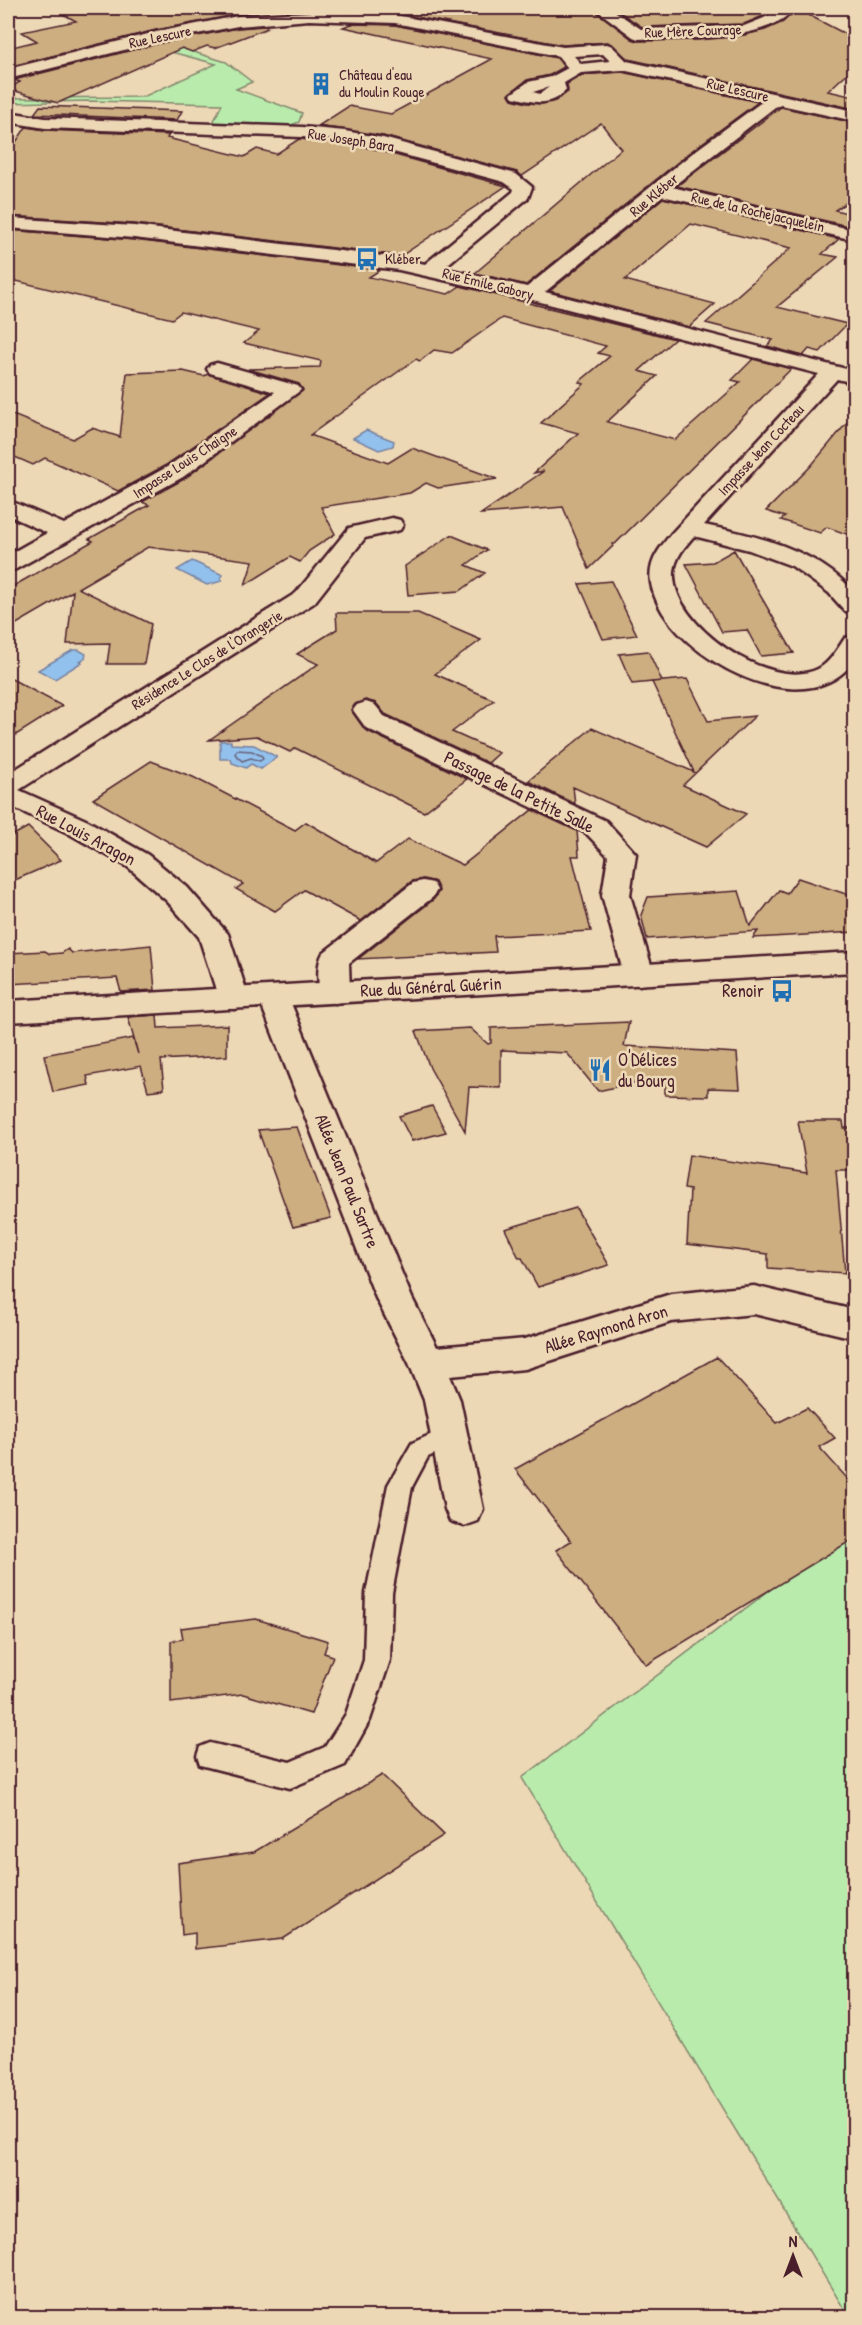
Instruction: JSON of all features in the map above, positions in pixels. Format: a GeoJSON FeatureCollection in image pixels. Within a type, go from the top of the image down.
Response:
{"type":"FeatureCollection","features":[{"type":"Feature","properties":{"kind":"street","name":"Rue Mère Courage"},"geometry":{"type":"LineString","coordinates":[[601,8],[638,34],[746,30],[769,21],[788,8]]}},
{"type":"Feature","properties":{"kind":"street","name":"Rue Lescure"},"geometry":{"type":"LineString","coordinates":[[8,74],[129,44],[238,21],[335,16],[424,23],[563,52],[607,49]]}},
{"type":"Feature","properties":{"kind":"street"},"geometry":{"type":"LineString","coordinates":[[119,28],[122,37],[129,44]]}},
{"type":"Feature","properties":{"kind":"street"},"geometry":{"type":"LineString","coordinates":[[622,65],[607,49],[638,34]]}},
{"type":"Feature","properties":{"kind":"street"},"geometry":{"type":"LineString","coordinates":[[511,108],[530,97],[519,94],[534,85],[556,81],[577,69],[563,52]]}},
{"type":"Feature","properties":{"kind":"street","name":"Rue Lescure"},"geometry":{"type":"LineString","coordinates":[[577,69],[622,65],[855,116]]}},
{"type":"Feature","properties":{"kind":"street","name":"Rue Kléber"},"geometry":{"type":"LineString","coordinates":[[531,294],[662,190],[701,155],[770,104],[779,100]]}},
{"type":"Feature","properties":{"kind":"street"},"geometry":{"type":"LineString","coordinates":[[8,117],[45,123]]}},
{"type":"Feature","properties":{"kind":"street"},"geometry":{"type":"LineString","coordinates":[[14,135],[45,123]]}},
{"type":"Feature","properties":{"kind":"street","name":"Rue Joseph Bara"},"geometry":{"type":"LineString","coordinates":[[45,123],[302,132],[345,136],[377,142],[510,178],[523,187],[522,194],[429,270]]}},
{"type":"Feature","properties":{"kind":"street","name":"Rue de la Rochejacquelein"},"geometry":{"type":"LineString","coordinates":[[662,190],[855,235]]}},
{"type":"Feature","properties":{"kind":"street","name":"Rue Émile Gabory"},"geometry":{"type":"LineString","coordinates":[[8,223],[204,239],[339,255],[429,270],[844,374]]}},
{"type":"Feature","properties":{"kind":"street","name":"Impasse Louis Chaigne"},"geometry":{"type":"LineString","coordinates":[[8,564],[175,472],[291,390],[217,369]]}},
{"type":"Feature","properties":{"kind":"street","name":"Impasse Jean Cocteau"},"geometry":{"type":"LineString","coordinates":[[844,374],[688,528],[667,553],[662,578],[669,602],[687,629],[707,649],[731,663],[760,675],[790,681],[824,675],[843,660],[855,643]]}},
{"type":"Feature","properties":{"kind":"street"},"geometry":{"type":"LineString","coordinates":[[8,507],[65,533]]}},
{"type":"Feature","properties":{"kind":"street","name":"Résidence Le Clos de l'Orangerie"},"geometry":{"type":"LineString","coordinates":[[8,785],[305,598],[357,533],[392,525]]}},
{"type":"Feature","properties":{"kind":"street"},"geometry":{"type":"LineString","coordinates":[[688,528],[742,539],[814,567],[840,586],[855,606]]}},
{"type":"Feature","properties":{"kind":"street","name":"Passage de la Petite Salle"},"geometry":{"type":"LineString","coordinates":[[366,710],[375,722],[596,827],[622,854],[616,895],[639,975]]}},
{"type":"Feature","properties":{"kind":"street","name":"Rue Louis Aragon"},"geometry":{"type":"LineString","coordinates":[[8,795],[78,827],[138,861],[177,894],[213,934],[234,999]]}},
{"type":"Feature","properties":{"kind":"street"},"geometry":{"type":"LineString","coordinates":[[335,993],[334,960],[423,890]]}},
{"type":"Feature","properties":{"kind":"street","name":"Rue du Général Guérin"},"geometry":{"type":"LineString","coordinates":[[8,1012],[855,962]]}},
{"type":"Feature","properties":{"kind":"street","name":"Allée Jean Paul Sartre"},"geometry":{"type":"LineString","coordinates":[[273,996],[394,1298],[428,1363],[442,1400],[464,1509]]}},
{"type":"Feature","properties":{"kind":"street","name":"Allée Raymond Aron"},"geometry":{"type":"LineString","coordinates":[[428,1363],[525,1354],[671,1308],[754,1300],[855,1324]]}},
{"type":"Feature","properties":{"kind":"lane"},"geometry":{"type":"LineString","coordinates":[[210,1756],[290,1776],[335,1756],[357,1720],[377,1660],[380,1593],[399,1485],[420,1450],[450,1436]]}},
{"type":"Feature","properties":{"kind":"green space"},"geometry":{"type":"Polygon","coordinates":[[[161,42],[226,62],[252,82],[236,89],[302,113],[299,122],[289,126],[213,123],[222,104],[88,101],[8,103],[8,98],[143,97],[216,64],[145,45],[161,42]]]}},
{"type":"Feature","properties":{"kind":"green space"},"geometry":{"type":"Polygon","coordinates":[[[854,1526],[854,2317],[849,2317],[522,1778],[854,1526]]]}},
{"type":"Feature","properties":{"kind":"water"},"geometry":{"type":"Polygon","coordinates":[[[366,430],[394,441],[393,446],[379,450],[353,438],[366,430]]]}},
{"type":"Feature","properties":{"kind":"water"},"geometry":{"type":"Polygon","coordinates":[[[192,561],[223,575],[222,581],[207,585],[177,570],[192,561]]]}},
{"type":"Feature","properties":{"kind":"water"},"geometry":{"type":"Polygon","coordinates":[[[73,650],[86,654],[85,658],[55,679],[38,670],[73,650]]]}},
{"type":"Feature","properties":{"kind":"water"},"geometry":{"type":"Polygon","coordinates":[[[220,741],[254,745],[277,757],[261,769],[251,764],[246,768],[232,763],[231,759],[220,759],[220,741]]]}},
{"type":"Feature","properties":{"kind":"building"},"geometry":{"type":"Polygon","coordinates":[[[52,8],[241,8],[249,13],[156,30],[8,67],[8,48],[37,41],[22,32],[76,21],[52,8]]]}},
{"type":"Feature","properties":{"kind":"building"},"geometry":{"type":"Polygon","coordinates":[[[383,8],[592,8],[632,39],[638,41],[699,40],[744,35],[765,30],[783,22],[797,9],[855,39],[855,66],[828,91],[855,97],[855,109],[628,59],[608,42],[563,45],[395,13],[374,12],[383,8]]]}},
{"type":"Feature","properties":{"kind":"building"},"geometry":{"type":"Polygon","coordinates":[[[613,8],[776,8],[744,24],[642,27],[613,8]]]}},
{"type":"Feature","properties":{"kind":"building"},"geometry":{"type":"Polygon","coordinates":[[[351,24],[395,25],[557,58],[564,67],[550,75],[527,80],[509,94],[512,99],[527,103],[542,104],[555,101],[568,92],[567,84],[582,75],[622,72],[758,102],[694,149],[526,285],[475,273],[621,149],[601,123],[522,176],[517,172],[383,136],[318,126],[349,106],[391,114],[492,59],[343,27],[351,24]]]}},
{"type":"Feature","properties":{"kind":"building"},"geometry":{"type":"Polygon","coordinates":[[[265,26],[268,28],[215,48],[207,46],[192,52],[182,48],[58,103],[8,89],[20,82],[14,80],[156,44],[238,28],[265,26]]]}},
{"type":"Feature","properties":{"kind":"building"},"geometry":{"type":"Polygon","coordinates":[[[40,106],[182,111],[177,120],[34,114],[40,106]]]}},
{"type":"Feature","properties":{"kind":"building"},"geometry":{"type":"Polygon","coordinates":[[[781,107],[855,123],[855,197],[835,210],[855,215],[855,225],[852,227],[677,186],[781,107]]]}},
{"type":"Feature","properties":{"kind":"building"},"geometry":{"type":"Polygon","coordinates":[[[26,127],[45,130],[169,135],[167,138],[244,157],[257,149],[276,154],[299,139],[345,143],[506,186],[401,256],[134,224],[8,216],[8,154],[26,127]]]}},
{"type":"Feature","properties":{"kind":"building"},"geometry":{"type":"Polygon","coordinates":[[[663,198],[839,239],[822,254],[838,257],[777,307],[847,324],[820,352],[809,349],[803,356],[767,346],[773,340],[706,323],[791,248],[691,224],[625,280],[715,304],[689,327],[550,291],[663,198]]]}},
{"type":"Feature","properties":{"kind":"building"},"geometry":{"type":"Polygon","coordinates":[[[8,230],[134,240],[380,270],[369,277],[448,294],[460,286],[675,339],[639,371],[657,376],[607,422],[675,440],[740,382],[732,380],[753,359],[791,369],[589,569],[563,507],[481,514],[544,471],[534,473],[578,433],[541,423],[584,384],[579,382],[610,356],[598,353],[606,346],[502,318],[452,353],[434,350],[420,361],[416,359],[310,435],[388,463],[412,448],[497,479],[438,488],[426,483],[410,493],[321,507],[335,534],[309,551],[300,562],[290,557],[245,585],[253,561],[148,547],[78,588],[151,624],[144,664],[107,664],[110,643],[67,644],[73,591],[8,629],[8,589],[93,541],[89,539],[149,505],[142,502],[184,479],[303,390],[299,384],[248,369],[320,367],[321,361],[244,343],[259,331],[181,312],[172,319],[8,279],[8,230]]]}},
{"type":"Feature","properties":{"kind":"building"},"geometry":{"type":"Polygon","coordinates":[[[183,371],[204,376],[208,374],[270,393],[166,465],[118,491],[45,458],[33,465],[8,454],[8,413],[73,439],[92,428],[120,437],[127,373],[183,371]]]}},
{"type":"Feature","properties":{"kind":"building"},"geometry":{"type":"Polygon","coordinates":[[[855,413],[855,537],[827,527],[820,533],[781,520],[785,517],[766,511],[810,467],[855,413]]]}},
{"type":"Feature","properties":{"kind":"building"},"geometry":{"type":"Polygon","coordinates":[[[451,535],[487,550],[466,565],[485,573],[460,591],[408,595],[405,566],[451,535]]]}},
{"type":"Feature","properties":{"kind":"building"},"geometry":{"type":"Polygon","coordinates":[[[734,550],[794,653],[761,656],[747,630],[722,632],[686,564],[713,562],[734,550]]]}},
{"type":"Feature","properties":{"kind":"building"},"geometry":{"type":"Polygon","coordinates":[[[611,581],[637,635],[603,639],[579,584],[611,581]]]}},
{"type":"Feature","properties":{"kind":"building"},"geometry":{"type":"Polygon","coordinates":[[[336,613],[418,613],[481,640],[435,674],[494,700],[452,732],[499,753],[488,763],[385,714],[376,703],[365,700],[355,704],[351,710],[365,730],[467,779],[424,812],[295,748],[290,752],[257,736],[209,740],[318,664],[297,654],[337,629],[336,613]]]}},
{"type":"Feature","properties":{"kind":"building"},"geometry":{"type":"Polygon","coordinates":[[[648,651],[662,681],[632,684],[619,654],[648,651]]]}},
{"type":"Feature","properties":{"kind":"building"},"geometry":{"type":"Polygon","coordinates":[[[8,677],[62,706],[8,740],[8,677]]]}},
{"type":"Feature","properties":{"kind":"building"},"geometry":{"type":"Polygon","coordinates":[[[687,679],[708,721],[755,716],[683,785],[746,814],[706,847],[573,787],[575,804],[528,781],[592,728],[694,772],[652,682],[687,679]]]}},
{"type":"Feature","properties":{"kind":"building"},"geometry":{"type":"Polygon","coordinates":[[[151,761],[193,777],[295,830],[306,822],[376,863],[408,839],[463,865],[532,810],[577,831],[579,856],[572,856],[591,931],[494,936],[496,952],[358,959],[434,899],[439,891],[435,882],[423,879],[412,881],[361,921],[304,890],[275,911],[236,889],[243,884],[93,799],[151,761]]]}},
{"type":"Feature","properties":{"kind":"building"},"geometry":{"type":"Polygon","coordinates":[[[28,827],[61,860],[8,883],[8,838],[28,827]]]}},
{"type":"Feature","properties":{"kind":"building"},"geometry":{"type":"Polygon","coordinates":[[[798,878],[855,897],[855,932],[753,938],[758,931],[647,939],[641,915],[648,897],[739,891],[750,926],[779,890],[787,893],[798,878]]]}},
{"type":"Feature","properties":{"kind":"building"},"geometry":{"type":"Polygon","coordinates":[[[151,945],[155,990],[121,992],[117,978],[8,984],[8,953],[45,951],[50,954],[62,953],[68,949],[72,953],[151,945]]]}},
{"type":"Feature","properties":{"kind":"building"},"geometry":{"type":"Polygon","coordinates":[[[157,1015],[158,1028],[227,1025],[227,1056],[161,1060],[164,1089],[148,1091],[141,1066],[87,1076],[89,1085],[53,1092],[44,1055],[133,1038],[138,1054],[128,1017],[157,1015]]]}},
{"type":"Feature","properties":{"kind":"building"},"geometry":{"type":"Polygon","coordinates":[[[629,1022],[624,1046],[737,1053],[740,1089],[708,1088],[708,1096],[665,1095],[665,1076],[598,1091],[567,1053],[501,1050],[501,1088],[469,1087],[465,1131],[430,1068],[416,1031],[470,1028],[488,1044],[491,1043],[491,1028],[629,1022]]]}},
{"type":"Feature","properties":{"kind":"building"},"geometry":{"type":"Polygon","coordinates":[[[432,1106],[446,1132],[412,1141],[399,1116],[432,1106]]]}},
{"type":"Feature","properties":{"kind":"building"},"geometry":{"type":"Polygon","coordinates":[[[798,1121],[843,1121],[844,1128],[855,1128],[855,1170],[836,1170],[845,1273],[768,1268],[768,1254],[687,1244],[690,1190],[684,1189],[689,1155],[807,1173],[798,1121]]]}},
{"type":"Feature","properties":{"kind":"building"},"geometry":{"type":"Polygon","coordinates":[[[297,1127],[331,1218],[293,1227],[258,1130],[297,1127]]]}},
{"type":"Feature","properties":{"kind":"building"},"geometry":{"type":"Polygon","coordinates":[[[576,1208],[609,1265],[538,1287],[522,1258],[519,1258],[505,1229],[576,1208]]]}},
{"type":"Feature","properties":{"kind":"building"},"geometry":{"type":"Polygon","coordinates":[[[717,1357],[777,1423],[807,1408],[835,1438],[819,1447],[855,1487],[855,1538],[646,1665],[556,1550],[571,1541],[515,1469],[717,1357]]]}},
{"type":"Feature","properties":{"kind":"building"},"geometry":{"type":"Polygon","coordinates":[[[256,1619],[328,1641],[324,1653],[333,1656],[311,1714],[243,1694],[171,1703],[171,1641],[183,1639],[181,1628],[256,1619]]]}},
{"type":"Feature","properties":{"kind":"building"},"geometry":{"type":"Polygon","coordinates":[[[382,1775],[444,1835],[283,1939],[195,1949],[195,1933],[182,1935],[178,1863],[254,1852],[382,1775]]]}},
{"type":"Feature","properties":{"kind":"place","name":"Château d'eau du Moulin Rouge"},"geometry":{"type":"Point","coordinates":[321,84]}},
{"type":"Feature","properties":{"kind":"place","name":"Kléber"},"geometry":{"type":"Point","coordinates":[367,259]}},
{"type":"Feature","properties":{"kind":"place","name":"Renoir"},"geometry":{"type":"Point","coordinates":[782,991]}},
{"type":"Feature","properties":{"kind":"place","name":"O'Délices du Bourg"},"geometry":{"type":"Point","coordinates":[600,1070]}}]}
